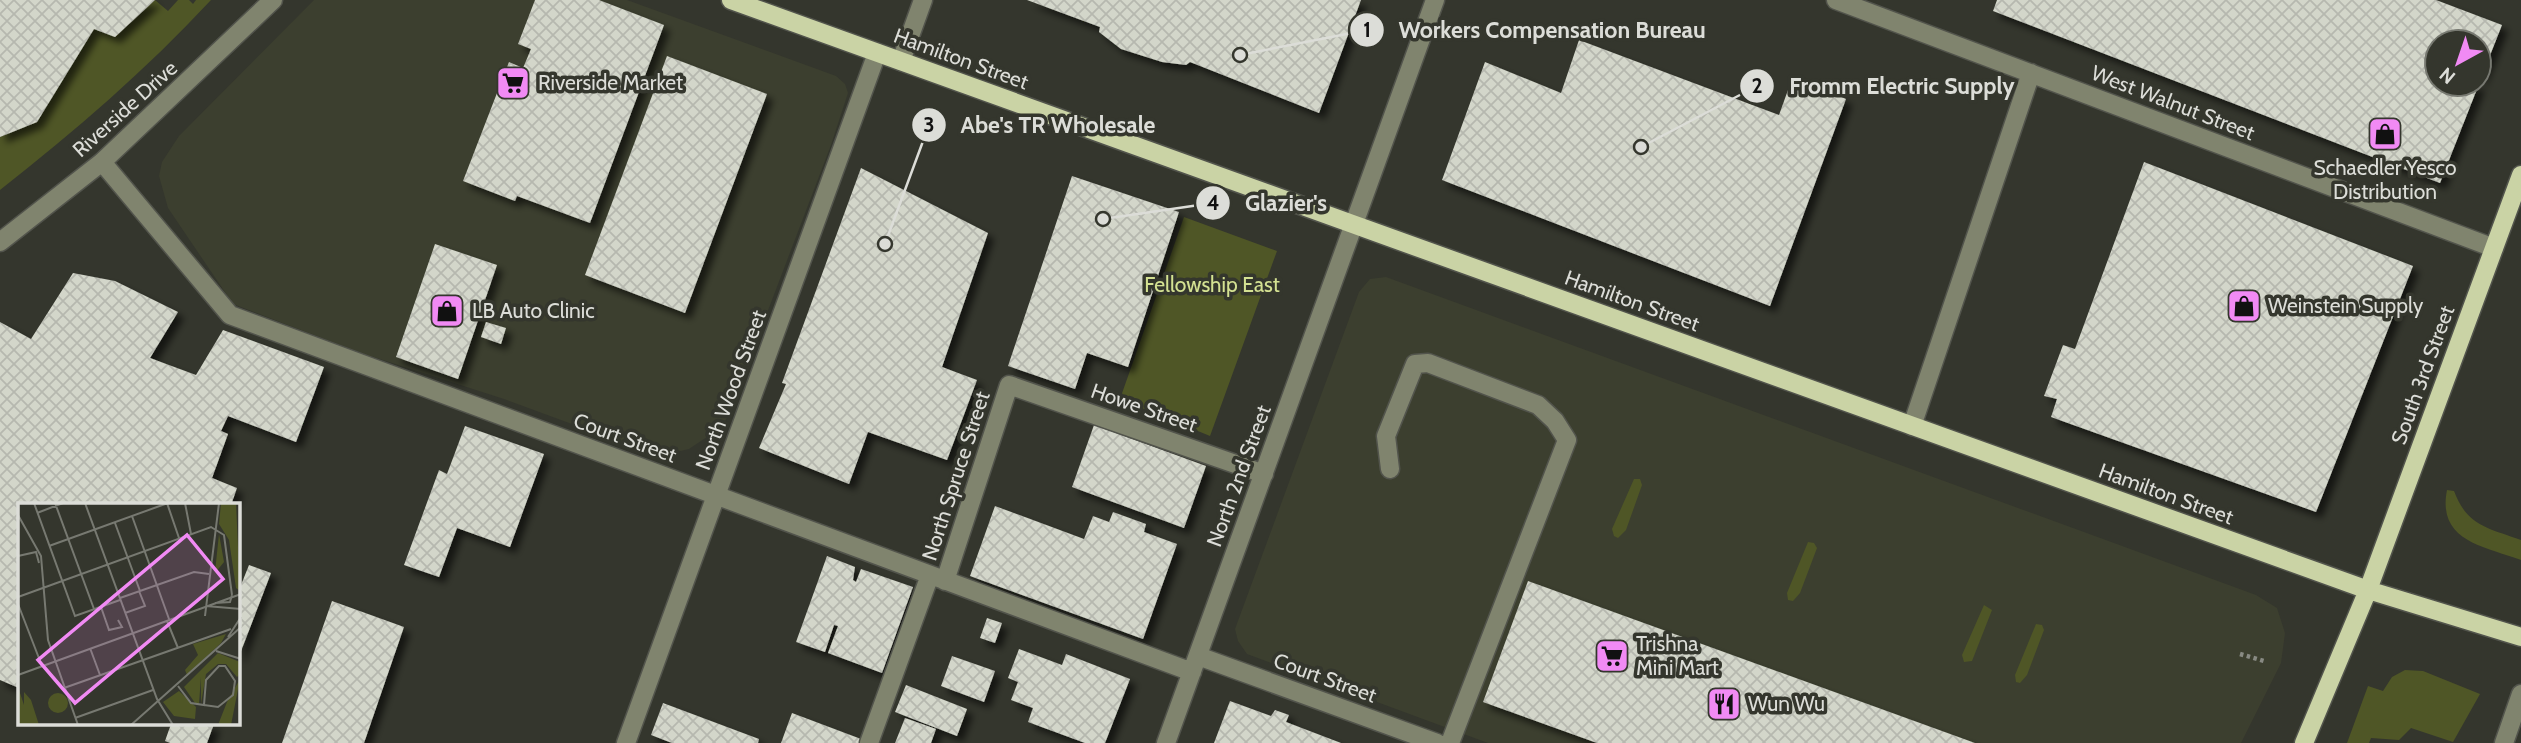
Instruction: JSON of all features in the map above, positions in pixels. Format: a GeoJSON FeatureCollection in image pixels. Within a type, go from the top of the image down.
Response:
{"type":"FeatureCollection","features":[{"type":"Feature","properties":{"kind":"main road","name":"Hamilton Street"},"geometry":{"type":"LineString","coordinates":[[731,0],[2368,590],[2521,638]]}},
{"type":"Feature","properties":{"kind":"main road","name":"South 3rd Street"},"geometry":{"type":"LineString","coordinates":[[2304,743],[2368,590],[2521,175]]}},
{"type":"Feature","properties":{"kind":"street","name":"Riverside Drive"},"geometry":{"type":"LineString","coordinates":[[0,242],[102,162],[273,0]]}},
{"type":"Feature","properties":{"kind":"street"},"geometry":{"type":"LineString","coordinates":[[901,61],[923,0]]}},
{"type":"Feature","properties":{"kind":"street","name":"North 2nd Street"},"geometry":{"type":"LineString","coordinates":[[1166,743],[1435,0]]}},
{"type":"Feature","properties":{"kind":"street","name":"West Walnut Street"},"geometry":{"type":"LineString","coordinates":[[1836,0],[2494,248]]}},
{"type":"Feature","properties":{"kind":"street","name":"North Wood Street"},"geometry":{"type":"LineString","coordinates":[[626,743],[877,53]]}},
{"type":"Feature","properties":{"kind":"street"},"geometry":{"type":"LineString","coordinates":[[1912,426],[2031,74]]}},
{"type":"Feature","properties":{"kind":"street","name":"Court Street"},"geometry":{"type":"LineString","coordinates":[[102,162],[230,315],[937,578],[1437,743]]}},
{"type":"Feature","properties":{"kind":"street"},"geometry":{"type":"LineString","coordinates":[[1390,469],[1386,436],[1415,364],[1428,363],[1538,405],[1555,421],[1567,440],[1450,743]]}},
{"type":"Feature","properties":{"kind":"street","name":"Howe Street"},"geometry":{"type":"LineString","coordinates":[[1010,385],[1264,474]]}},
{"type":"Feature","properties":{"kind":"street","name":"North Spruce Street"},"geometry":{"type":"LineString","coordinates":[[869,743],[937,578],[1010,385]]}},
{"type":"Feature","properties":{"kind":"street"},"geometry":{"type":"LineString","coordinates":[[2504,743],[2521,694]]}},
{"type":"Feature","properties":{"kind":"path"},"geometry":{"type":"LineString","coordinates":[[2240,654],[2264,661]]}},
{"type":"Feature","properties":{"kind":"shaded area"},"geometry":{"type":"Polygon","coordinates":[[[314,0],[627,0],[836,76],[845,84],[848,93],[831,145],[727,418],[719,429],[689,449],[676,452],[637,448],[504,399],[361,353],[233,304],[168,208],[159,176],[162,162],[179,136],[314,0]]]}},
{"type":"Feature","properties":{"kind":"shaded area"},"geometry":{"type":"Polygon","coordinates":[[[1386,277],[2256,595],[2277,608],[2285,633],[2281,663],[2241,743],[1488,743],[1247,654],[1238,641],[1235,629],[1359,292],[1370,279],[1386,277]]]}},
{"type":"Feature","properties":{"kind":"green space"},"geometry":{"type":"Polygon","coordinates":[[[155,0],[168,11],[178,0],[189,0],[193,4],[196,0],[211,0],[109,99],[0,190],[0,137],[37,122],[94,29],[115,37],[155,0]]]}},
{"type":"Feature","properties":{"kind":"green space","name":"Fellowship East"},"geometry":{"type":"Polygon","coordinates":[[[1184,217],[1277,251],[1210,436],[1120,399],[1184,217]]]}},
{"type":"Feature","properties":{"kind":"green space"},"geometry":{"type":"Polygon","coordinates":[[[1634,479],[1640,479],[1642,485],[1626,530],[1618,538],[1614,536],[1612,529],[1634,479]]]}},
{"type":"Feature","properties":{"kind":"green space"},"geometry":{"type":"Polygon","coordinates":[[[2447,490],[2454,491],[2459,503],[2472,519],[2521,540],[2521,560],[2478,545],[2456,531],[2449,520],[2446,507],[2447,490]]]}},
{"type":"Feature","properties":{"kind":"green space"},"geometry":{"type":"Polygon","coordinates":[[[1808,542],[1814,543],[1817,548],[1800,593],[1793,601],[1788,600],[1787,593],[1808,542]]]}},
{"type":"Feature","properties":{"kind":"green space"},"geometry":{"type":"Polygon","coordinates":[[[1984,605],[1992,610],[1972,661],[1964,662],[1962,655],[1984,605]]]}},
{"type":"Feature","properties":{"kind":"green space"},"geometry":{"type":"Polygon","coordinates":[[[2036,624],[2042,625],[2044,630],[2027,675],[2020,683],[2016,682],[2015,675],[2036,624]]]}},
{"type":"Feature","properties":{"kind":"green space"},"geometry":{"type":"Polygon","coordinates":[[[2405,670],[2423,671],[2480,694],[2453,742],[2411,728],[2399,740],[2371,738],[2369,743],[2347,743],[2368,686],[2383,691],[2392,677],[2405,670]]]}},
{"type":"Feature","properties":{"kind":"building"},"geometry":{"type":"Polygon","coordinates":[[[0,0],[155,0],[115,37],[94,29],[37,122],[0,137],[0,0]]]}},
{"type":"Feature","properties":{"kind":"building"},"geometry":{"type":"Polygon","coordinates":[[[535,0],[599,0],[664,25],[590,223],[517,196],[515,201],[463,181],[509,62],[523,68],[531,49],[518,44],[535,0]]]}},
{"type":"Feature","properties":{"kind":"building"},"geometry":{"type":"Polygon","coordinates":[[[1027,0],[1361,0],[1319,113],[1190,62],[1186,65],[1162,62],[1121,49],[1099,32],[1100,27],[1027,0]]]}},
{"type":"Feature","properties":{"kind":"building","name":"Schaedler Yesco Distribution"},"geometry":{"type":"Polygon","coordinates":[[[1997,0],[2436,0],[2502,25],[2493,48],[2493,28],[2423,28],[2423,98],[2473,98],[2440,183],[1993,11],[1997,0]]]}},
{"type":"Feature","properties":{"kind":"building"},"geometry":{"type":"Polygon","coordinates":[[[1579,40],[1779,115],[1793,76],[1846,99],[1770,306],[1442,180],[1485,62],[1561,93],[1579,40]]]}},
{"type":"Feature","properties":{"kind":"building"},"geometry":{"type":"Polygon","coordinates":[[[667,56],[767,94],[685,313],[585,275],[667,56]]]}},
{"type":"Feature","properties":{"kind":"building","name":"Weinstein Supply"},"geometry":{"type":"Polygon","coordinates":[[[2144,162],[2413,266],[2316,512],[2051,417],[2057,399],[2044,396],[2063,345],[2075,349],[2144,162]]]}},
{"type":"Feature","properties":{"kind":"building"},"geometry":{"type":"Polygon","coordinates":[[[861,168],[988,233],[942,367],[977,380],[947,460],[868,432],[849,484],[759,448],[786,384],[782,383],[861,168]]]}},
{"type":"Feature","properties":{"kind":"building"},"geometry":{"type":"Polygon","coordinates":[[[1072,176],[1179,212],[1128,367],[1087,353],[1075,389],[1008,366],[1072,176]]]}},
{"type":"Feature","properties":{"kind":"building","name":"LB Auto Clinic"},"geometry":{"type":"Polygon","coordinates":[[[435,244],[497,265],[458,379],[396,357],[435,244]]]}},
{"type":"Feature","properties":{"kind":"building"},"geometry":{"type":"Polygon","coordinates":[[[73,273],[115,281],[178,312],[150,358],[196,375],[223,330],[324,367],[296,442],[228,416],[221,431],[228,434],[212,478],[237,488],[232,503],[18,503],[18,688],[0,680],[0,322],[31,339],[73,273]]]}},
{"type":"Feature","properties":{"kind":"building"},"geometry":{"type":"Polygon","coordinates":[[[486,322],[506,328],[501,344],[481,337],[486,322]]]}},
{"type":"Feature","properties":{"kind":"building"},"geometry":{"type":"Polygon","coordinates":[[[1094,425],[1206,466],[1184,528],[1072,487],[1094,425]]]}},
{"type":"Feature","properties":{"kind":"building"},"geometry":{"type":"Polygon","coordinates":[[[465,426],[544,454],[510,547],[457,528],[439,577],[404,565],[439,470],[447,474],[465,426]]]}},
{"type":"Feature","properties":{"kind":"building"},"geometry":{"type":"Polygon","coordinates":[[[995,506],[1084,539],[1093,516],[1109,522],[1113,512],[1146,524],[1144,532],[1177,544],[1143,639],[970,576],[995,506]]]}},
{"type":"Feature","properties":{"kind":"building"},"geometry":{"type":"Polygon","coordinates":[[[827,556],[855,567],[853,580],[856,582],[861,569],[913,587],[882,673],[828,653],[838,626],[834,625],[825,652],[796,642],[827,556]]]}},
{"type":"Feature","properties":{"kind":"building"},"geometry":{"type":"Polygon","coordinates":[[[249,565],[271,573],[240,654],[240,585],[249,565]]]}},
{"type":"Feature","properties":{"kind":"building"},"geometry":{"type":"Polygon","coordinates":[[[1528,581],[1975,743],[1597,743],[1483,702],[1528,581]]]}},
{"type":"Feature","properties":{"kind":"building"},"geometry":{"type":"Polygon","coordinates":[[[332,601],[404,627],[364,743],[282,743],[332,601]]]}},
{"type":"Feature","properties":{"kind":"building"},"geometry":{"type":"Polygon","coordinates":[[[987,618],[1002,623],[995,643],[980,638],[987,618]]]}},
{"type":"Feature","properties":{"kind":"building"},"geometry":{"type":"Polygon","coordinates":[[[1019,649],[1062,665],[1066,654],[1130,679],[1105,743],[1085,743],[1028,722],[1033,708],[1011,700],[1018,682],[1008,678],[1019,649]]]}},
{"type":"Feature","properties":{"kind":"building"},"geometry":{"type":"Polygon","coordinates":[[[952,656],[995,671],[984,702],[941,686],[952,656]]]}},
{"type":"Feature","properties":{"kind":"building"},"geometry":{"type":"Polygon","coordinates":[[[906,685],[967,709],[957,736],[895,712],[906,685]]]}},
{"type":"Feature","properties":{"kind":"building"},"geometry":{"type":"Polygon","coordinates":[[[1230,701],[1271,716],[1275,710],[1289,715],[1286,722],[1341,743],[1214,743],[1230,701]]]}},
{"type":"Feature","properties":{"kind":"building"},"geometry":{"type":"Polygon","coordinates":[[[663,703],[759,739],[758,743],[672,743],[651,735],[663,703]]]}},
{"type":"Feature","properties":{"kind":"building"},"geometry":{"type":"Polygon","coordinates":[[[792,713],[861,739],[860,743],[781,743],[792,713]]]}},
{"type":"Feature","properties":{"kind":"building"},"geometry":{"type":"Polygon","coordinates":[[[905,718],[936,729],[931,743],[895,743],[905,718]]]}},
{"type":"Feature","properties":{"kind":"building"},"geometry":{"type":"Polygon","coordinates":[[[170,726],[213,726],[207,743],[165,741],[170,726]]]}},
{"type":"Feature","properties":{"kind":"place","name":"Workers Compensation Bureau"},"geometry":{"type":"Point","coordinates":[1240,55]}},
{"type":"Feature","properties":{"kind":"place","name":"Riverside Market"},"geometry":{"type":"Point","coordinates":[513,83]}},
{"type":"Feature","properties":{"kind":"place","name":"Schaedler Yesco Distribution"},"geometry":{"type":"Point","coordinates":[2385,134]}},
{"type":"Feature","properties":{"kind":"place","name":"Fromm Electric Supply"},"geometry":{"type":"Point","coordinates":[1641,147]}},
{"type":"Feature","properties":{"kind":"place","name":"Glazier's"},"geometry":{"type":"Point","coordinates":[1103,219]}},
{"type":"Feature","properties":{"kind":"place","name":"Abe's TR Wholesale"},"geometry":{"type":"Point","coordinates":[885,244]}},
{"type":"Feature","properties":{"kind":"place","name":"Weinstein Supply"},"geometry":{"type":"Point","coordinates":[2244,306]}},
{"type":"Feature","properties":{"kind":"place","name":"LB Auto Clinic"},"geometry":{"type":"Point","coordinates":[447,311]}},
{"type":"Feature","properties":{"kind":"place","name":"Trishna Mini Mart"},"geometry":{"type":"Point","coordinates":[1612,656]}},
{"type":"Feature","properties":{"kind":"place","name":"Wun Wu"},"geometry":{"type":"Point","coordinates":[1724,704]}}]}
